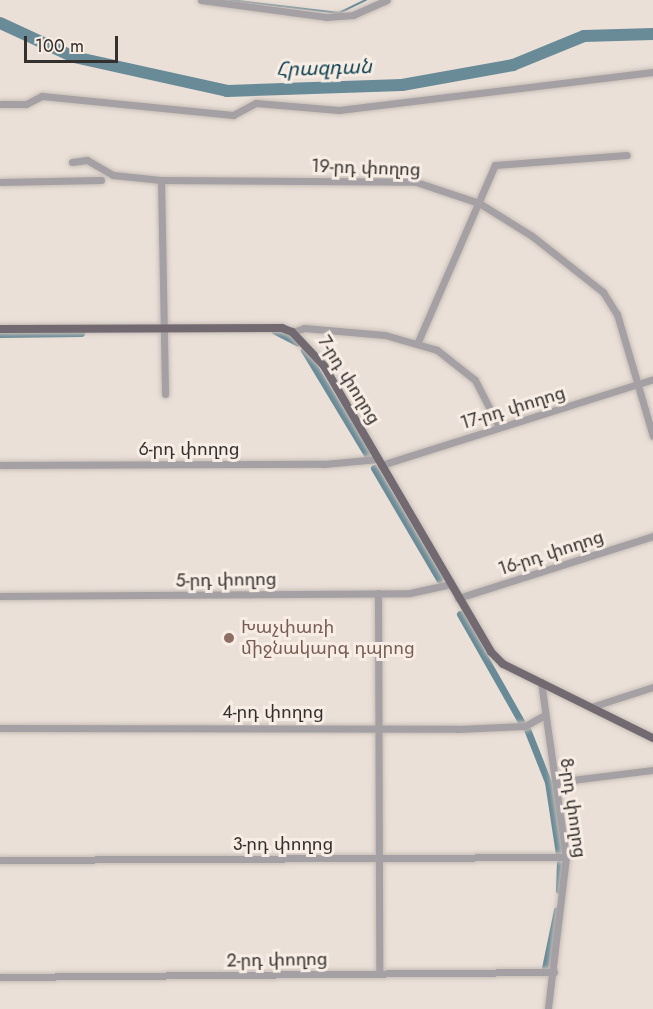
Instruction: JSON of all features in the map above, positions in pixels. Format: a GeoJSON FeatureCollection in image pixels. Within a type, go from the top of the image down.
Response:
{"type":"FeatureCollection","features":[{"type":"Feature","properties":{"kind":"main road","name":"7-րդ փողոց"},"geometry":{"type":"LineString","coordinates":[[0,329],[282,328],[292,332],[324,366],[458,598],[497,658],[653,738]]}},
{"type":"Feature","properties":{"kind":"street"},"geometry":{"type":"LineString","coordinates":[[201,0],[326,16],[353,15],[387,0]]}},
{"type":"Feature","properties":{"kind":"street"},"geometry":{"type":"LineString","coordinates":[[0,104],[26,104],[42,96],[233,115],[256,104],[339,110],[653,72]]}},
{"type":"Feature","properties":{"kind":"street"},"geometry":{"type":"LineString","coordinates":[[417,344],[479,203],[485,179],[495,165],[627,155]]}},
{"type":"Feature","properties":{"kind":"street","name":"19-րդ փողոց"},"geometry":{"type":"LineString","coordinates":[[72,162],[87,160],[113,175],[160,180],[416,182],[479,203],[532,236],[603,292],[617,315],[653,436]]}},
{"type":"Feature","properties":{"kind":"street"},"geometry":{"type":"LineString","coordinates":[[0,182],[101,180]]}},
{"type":"Feature","properties":{"kind":"street"},"geometry":{"type":"LineString","coordinates":[[160,180],[166,328],[165,394]]}},
{"type":"Feature","properties":{"kind":"street"},"geometry":{"type":"LineString","coordinates":[[292,332],[304,328],[385,335],[437,350],[466,369],[499,428]]}},
{"type":"Feature","properties":{"kind":"street","name":"17-րդ փողոց"},"geometry":{"type":"LineString","coordinates":[[380,462],[499,428],[653,379]]}},
{"type":"Feature","properties":{"kind":"street","name":"6-րդ փողոց"},"geometry":{"type":"LineString","coordinates":[[0,465],[380,462]]}},
{"type":"Feature","properties":{"kind":"street","name":"16-րդ փողոց"},"geometry":{"type":"LineString","coordinates":[[458,598],[653,536]]}},
{"type":"Feature","properties":{"kind":"street","name":"5-րդ փողոց"},"geometry":{"type":"LineString","coordinates":[[0,597],[410,593],[451,584]]}},
{"type":"Feature","properties":{"kind":"street"},"geometry":{"type":"LineString","coordinates":[[378,593],[379,973]]}},
{"type":"Feature","properties":{"kind":"street","name":"8-րդ փողոց"},"geometry":{"type":"LineString","coordinates":[[541,682],[543,716],[556,782],[566,857],[548,1009]]}},
{"type":"Feature","properties":{"kind":"street"},"geometry":{"type":"LineString","coordinates":[[591,707],[653,687]]}},
{"type":"Feature","properties":{"kind":"street","name":"4-րդ փողոց"},"geometry":{"type":"LineString","coordinates":[[0,728],[504,727],[525,726],[543,716]]}},
{"type":"Feature","properties":{"kind":"street"},"geometry":{"type":"LineString","coordinates":[[556,782],[653,770]]}},
{"type":"Feature","properties":{"kind":"street","name":"3-րդ փողոց"},"geometry":{"type":"LineString","coordinates":[[0,860],[378,860],[566,857]]}},
{"type":"Feature","properties":{"kind":"street","name":"2-րդ փողոց"},"geometry":{"type":"LineString","coordinates":[[0,977],[554,972]]}},
{"type":"Feature","properties":{"kind":"waterway"},"geometry":{"type":"LineString","coordinates":[[229,0],[339,13],[366,0]]}},
{"type":"Feature","properties":{"kind":"waterway","name":"Հրազդան"},"geometry":{"type":"LineString","coordinates":[[0,23],[74,57],[227,91],[402,85],[513,65],[584,36],[653,34]]}},
{"type":"Feature","properties":{"kind":"waterway"},"geometry":{"type":"LineString","coordinates":[[275,331],[297,342]]}},
{"type":"Feature","properties":{"kind":"waterway"},"geometry":{"type":"LineString","coordinates":[[0,334],[81,333]]}},
{"type":"Feature","properties":{"kind":"waterway"},"geometry":{"type":"LineString","coordinates":[[304,350],[368,456]]}},
{"type":"Feature","properties":{"kind":"waterway"},"geometry":{"type":"LineString","coordinates":[[374,468],[439,579]]}},
{"type":"Feature","properties":{"kind":"waterway"},"geometry":{"type":"LineString","coordinates":[[460,614],[522,723]]}},
{"type":"Feature","properties":{"kind":"waterway"},"geometry":{"type":"LineString","coordinates":[[527,729],[548,782],[559,854]]}},
{"type":"Feature","properties":{"kind":"waterway"},"geometry":{"type":"LineString","coordinates":[[559,890],[560,863]]}},
{"type":"Feature","properties":{"kind":"waterway"},"geometry":{"type":"LineString","coordinates":[[545,968],[557,910]]}},
{"type":"Feature","properties":{"kind":"place","name":"Խաչփառի միջնակարգ դպրոց"},"geometry":{"type":"Point","coordinates":[229,638]}}]}
